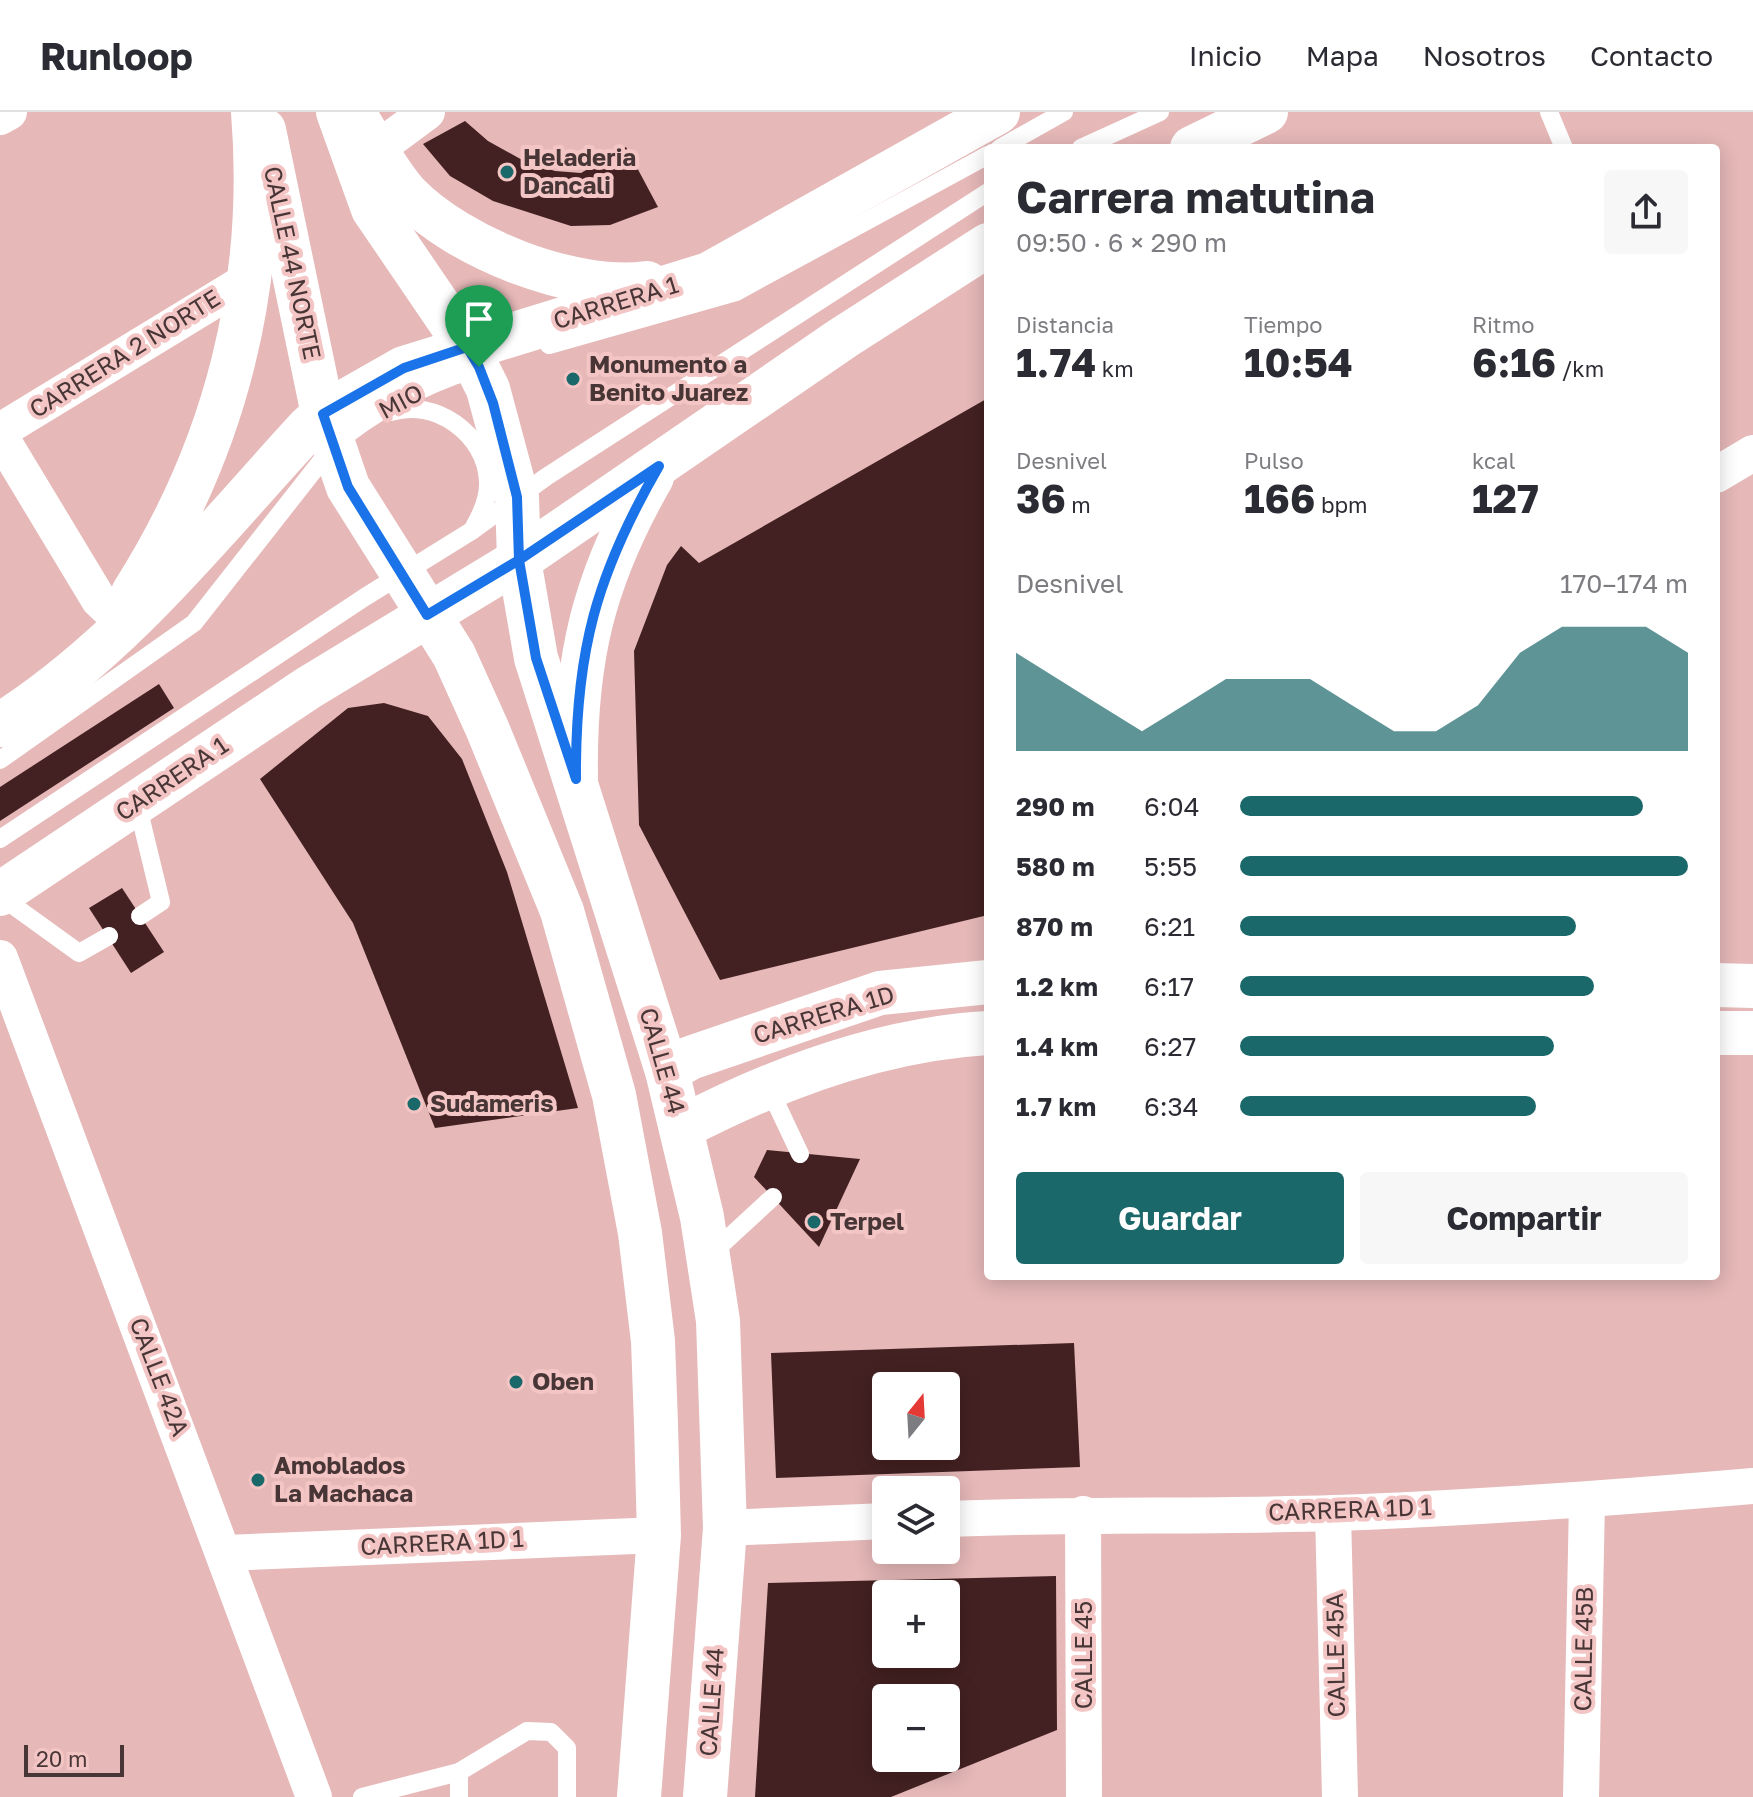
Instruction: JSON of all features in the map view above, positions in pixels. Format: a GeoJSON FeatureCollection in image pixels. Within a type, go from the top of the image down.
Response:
{"type":"FeatureCollection","features":[{"type":"Feature","properties":{"kind":"main road"},"geometry":{"type":"LineString","coordinates":[[73,673],[117,617],[162,547],[198,472],[226,395],[251,278],[258,170],[253,112]]}},
{"type":"Feature","properties":{"kind":"main road","name":"CALLE 44 NORTE"},"geometry":{"type":"LineString","coordinates":[[260,112],[336,429]]}},
{"type":"Feature","properties":{"kind":"main road"},"geometry":{"type":"LineString","coordinates":[[338,112],[373,209],[479,359]]}},
{"type":"Feature","properties":{"kind":"main road"},"geometry":{"type":"LineString","coordinates":[[353,112],[405,192],[429,214],[464,238],[506,258],[569,278],[625,283],[709,274]]}},
{"type":"Feature","properties":{"kind":"main road","name":"CARRERA 1"},"geometry":{"type":"LineString","coordinates":[[0,725],[73,673],[404,368],[479,359],[709,274],[998,112]]}},
{"type":"Feature","properties":{"kind":"main road"},"geometry":{"type":"LineString","coordinates":[[1200,144],[1266,112]]}},
{"type":"Feature","properties":{"kind":"main road","name":"CARRERA 1"},"geometry":{"type":"LineString","coordinates":[[0,895],[308,688],[519,560],[843,338],[984,248]]}},
{"type":"Feature","properties":{"kind":"main road","name":"CALLE 44"},"geometry":{"type":"LineString","coordinates":[[479,359],[517,497],[519,560],[536,658],[667,1071],[708,1257],[718,1321],[725,1528],[705,1797]]}},
{"type":"Feature","properties":{"kind":"main road"},"geometry":{"type":"LineString","coordinates":[[336,429],[348,487],[454,655],[562,911],[614,1095],[640,1233],[653,1341],[659,1535],[639,1797]]}},
{"type":"Feature","properties":{"kind":"main road"},"geometry":{"type":"LineString","coordinates":[[576,779],[575,717],[582,655],[597,594],[623,528],[659,466]]}},
{"type":"Feature","properties":{"kind":"main road","name":"CARRERA 1D"},"geometry":{"type":"LineString","coordinates":[[667,1071],[690,1058],[880,993],[984,982]]}},
{"type":"Feature","properties":{"kind":"main road"},"geometry":{"type":"LineString","coordinates":[[1720,985],[1753,986]]}},
{"type":"Feature","properties":{"kind":"main road"},"geometry":{"type":"LineString","coordinates":[[880,993],[894,1047]]}},
{"type":"Feature","properties":{"kind":"main road"},"geometry":{"type":"LineString","coordinates":[[1720,1033],[1753,1033]]}},
{"type":"Feature","properties":{"kind":"main road"},"geometry":{"type":"LineString","coordinates":[[681,1128],[768,1086],[894,1047],[984,1034]]}},
{"type":"Feature","properties":{"kind":"street"},"geometry":{"type":"LineString","coordinates":[[0,117],[9,112]]}},
{"type":"Feature","properties":{"kind":"street"},"geometry":{"type":"LineString","coordinates":[[377,149],[427,112]]}},
{"type":"Feature","properties":{"kind":"street","name":"CARRERA 2 NORTE"},"geometry":{"type":"LineString","coordinates":[[0,434],[251,278]]}},
{"type":"Feature","properties":{"kind":"street"},"geometry":{"type":"LineString","coordinates":[[0,434],[99,600],[117,617]]}},
{"type":"Feature","properties":{"kind":"street"},"geometry":{"type":"LineString","coordinates":[[1720,473],[1753,453]]}},
{"type":"Feature","properties":{"kind":"street","name":"CALLE 42A"},"geometry":{"type":"LineString","coordinates":[[0,958],[226,1553],[314,1797]]}},
{"type":"Feature","properties":{"kind":"street","name":"CARRERA 1D 1"},"geometry":{"type":"LineString","coordinates":[[960,1518],[1083,1514],[1333,1513],[1587,1501],[1753,1486]]}},
{"type":"Feature","properties":{"kind":"street","name":"CALLE 45B"},"geometry":{"type":"LineString","coordinates":[[1581,1797],[1587,1501]]}},
{"type":"Feature","properties":{"kind":"street","name":"CALLE 45A"},"geometry":{"type":"LineString","coordinates":[[1333,1513],[1340,1797]]}},
{"type":"Feature","properties":{"kind":"street","name":"CALLE 45"},"geometry":{"type":"LineString","coordinates":[[1083,1514],[1084,1797]]}},
{"type":"Feature","properties":{"kind":"street"},"geometry":{"type":"LineString","coordinates":[[725,1528],[872,1522]]}},
{"type":"Feature","properties":{"kind":"street","name":"CARRERA 1D 1"},"geometry":{"type":"LineString","coordinates":[[226,1553],[659,1535]]}},
{"type":"Feature","properties":{"kind":"lane"},"geometry":{"type":"LineString","coordinates":[[1007,144],[1064,112]]}},
{"type":"Feature","properties":{"kind":"lane"},"geometry":{"type":"LineString","coordinates":[[1090,144],[1160,112]]}},
{"type":"Feature","properties":{"kind":"lane"},"geometry":{"type":"LineString","coordinates":[[1549,112],[1562,144]]}},
{"type":"Feature","properties":{"kind":"lane"},"geometry":{"type":"LineString","coordinates":[[529,351],[736,292],[984,157]]}},
{"type":"Feature","properties":{"kind":"lane"},"geometry":{"type":"LineString","coordinates":[[0,839],[401,574],[473,530],[517,497],[984,195]]}},
{"type":"Feature","properties":{"kind":"lane"},"geometry":{"type":"LineString","coordinates":[[0,760],[194,623],[275,525],[336,429],[395,410],[422,409],[447,417],[468,433],[482,455],[488,481],[485,507],[473,530]]}},
{"type":"Feature","properties":{"kind":"lane"},"geometry":{"type":"LineString","coordinates":[[137,803],[161,902],[140,916]]}},
{"type":"Feature","properties":{"kind":"lane"},"geometry":{"type":"LineString","coordinates":[[0,895],[79,953],[109,936]]}},
{"type":"Feature","properties":{"kind":"lane"},"geometry":{"type":"LineString","coordinates":[[768,1086],[800,1154]]}},
{"type":"Feature","properties":{"kind":"lane"},"geometry":{"type":"LineString","coordinates":[[708,1257],[773,1197]]}},
{"type":"Feature","properties":{"kind":"lane"},"geometry":{"type":"LineString","coordinates":[[362,1797],[459,1772],[527,1731],[551,1732],[567,1748],[567,1797]]}},
{"type":"Feature","properties":{"kind":"lane"},"geometry":{"type":"LineString","coordinates":[[459,1772],[459,1797]]}},
{"type":"Feature","properties":{"kind":"building","name":"Heladeria Dancali"},"geometry":{"type":"Polygon","coordinates":[[[465,121],[488,141],[524,161],[555,171],[581,173],[626,147],[658,207],[610,225],[571,226],[493,201],[450,176],[423,144],[465,121]]]}},
{"type":"Feature","properties":{"kind":"building"},"geometry":{"type":"Polygon","coordinates":[[[984,400],[984,916],[720,980],[639,825],[634,651],[667,565],[681,546],[699,563],[984,400]]]}},
{"type":"Feature","properties":{"kind":"building"},"geometry":{"type":"Polygon","coordinates":[[[159,684],[174,708],[0,821],[0,787],[159,684]]]}},
{"type":"Feature","properties":{"kind":"building"},"geometry":{"type":"Polygon","coordinates":[[[384,703],[428,716],[462,759],[507,872],[578,1108],[435,1128],[353,923],[260,779],[348,708],[384,703]]]}},
{"type":"Feature","properties":{"kind":"building"},"geometry":{"type":"Polygon","coordinates":[[[122,888],[164,952],[131,973],[89,908],[122,888]]]}},
{"type":"Feature","properties":{"kind":"building","name":"Terpel"},"geometry":{"type":"Polygon","coordinates":[[[767,1150],[860,1159],[819,1247],[754,1177],[767,1150]]]}},
{"type":"Feature","properties":{"kind":"building"},"geometry":{"type":"Polygon","coordinates":[[[1074,1343],[1080,1467],[776,1478],[771,1353],[1074,1343]]]}},
{"type":"Feature","properties":{"kind":"building"},"geometry":{"type":"Polygon","coordinates":[[[1056,1576],[1057,1730],[960,1769],[960,1684],[872,1684],[872,1772],[953,1772],[891,1797],[755,1797],[768,1583],[872,1580],[872,1668],[960,1668],[960,1580],[891,1580],[1056,1576]]]}},
{"type":"Feature","properties":{"kind":"place","name":"Heladeria Dancali"},"geometry":{"type":"Point","coordinates":[507,172]}},
{"type":"Feature","properties":{"kind":"place","name":"Monumento a Benito Juarez"},"geometry":{"type":"Point","coordinates":[573,379]}},
{"type":"Feature","properties":{"kind":"place","name":"Sudameris"},"geometry":{"type":"Point","coordinates":[414,1104]}},
{"type":"Feature","properties":{"kind":"place","name":"Terpel"},"geometry":{"type":"Point","coordinates":[814,1222]}},
{"type":"Feature","properties":{"kind":"place","name":"Oben"},"geometry":{"type":"Point","coordinates":[516,1382]}},
{"type":"Feature","properties":{"kind":"place","name":"Amoblados La Machaca"},"geometry":{"type":"Point","coordinates":[258,1480]}},
{"type":"Feature","properties":{"kind":"route"},"geometry":{"type":"LineString","coordinates":[[479,367],[467,347],[426,359],[369,385],[323,414],[348,487],[427,615],[519,560],[536,658],[576,779],[575,717],[582,655],[597,594],[623,528],[659,466],[519,560],[517,497],[493,403],[479,367]]}}]}
